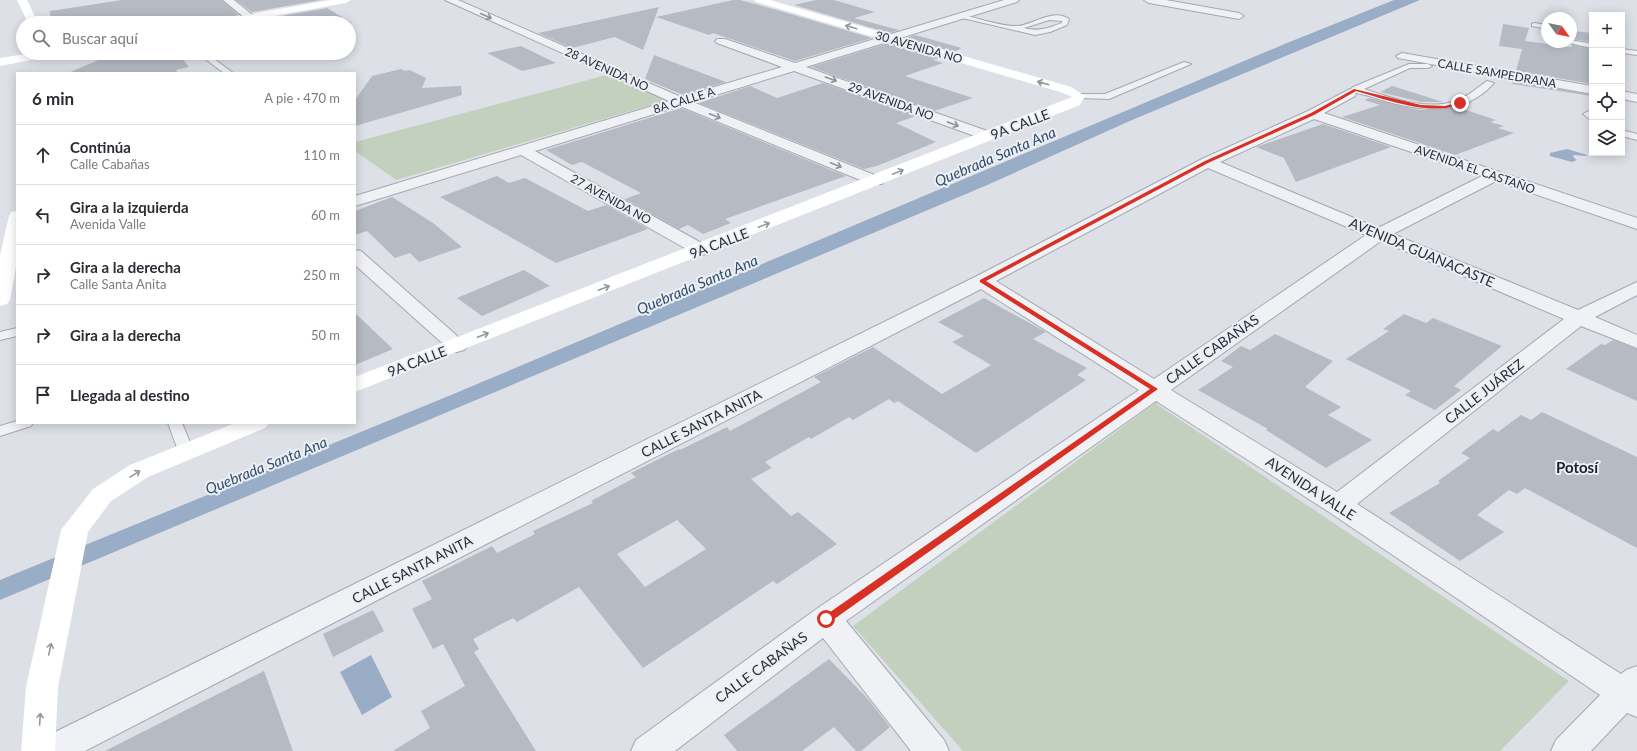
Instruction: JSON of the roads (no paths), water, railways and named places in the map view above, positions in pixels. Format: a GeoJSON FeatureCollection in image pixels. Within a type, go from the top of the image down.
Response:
{"type":"FeatureCollection","features":[{"type":"Feature","properties":{"kind":"street"},"geometry":{"type":"LineString","coordinates":[[22,0],[30,16]]}},
{"type":"Feature","properties":{"kind":"street"},"geometry":{"type":"LineString","coordinates":[[228,0],[249,16]]}},
{"type":"Feature","properties":{"kind":"street"},"geometry":{"type":"LineString","coordinates":[[256,16],[346,0]]}},
{"type":"Feature","properties":{"kind":"street","name":"28 AVENIDA NO"},"geometry":{"type":"LineString","coordinates":[[450,0],[679,101],[876,181]]}},
{"type":"Feature","properties":{"kind":"street","name":"30 AVENIDA NO"},"geometry":{"type":"LineString","coordinates":[[759,0],[1067,90],[1080,96]]}},
{"type":"Feature","properties":{"kind":"street"},"geometry":{"type":"LineString","coordinates":[[976,0],[997,5]]}},
{"type":"Feature","properties":{"kind":"street","name":"8A CALLE A"},"geometry":{"type":"LineString","coordinates":[[356,201],[521,149],[1014,0]]}},
{"type":"Feature","properties":{"kind":"street"},"geometry":{"type":"LineString","coordinates":[[1149,0],[1239,16]]}},
{"type":"Feature","properties":{"kind":"street","name":"29 AVENIDA NO"},"geometry":{"type":"LineString","coordinates":[[721,41],[795,66],[988,136]]}},
{"type":"Feature","properties":{"kind":"street","name":"CALLE SAMPEDRANA"},"geometry":{"type":"LineString","coordinates":[[1402,56],[1589,89]]}},
{"type":"Feature","properties":{"kind":"street"},"geometry":{"type":"LineString","coordinates":[[0,62],[16,59]]}},
{"type":"Feature","properties":{"kind":"street"},"geometry":{"type":"LineString","coordinates":[[46,67],[48,60]]}},
{"type":"Feature","properties":{"kind":"street","name":"CALLE SANTA ANITA"},"geometry":{"type":"LineString","coordinates":[[51,751],[982,281],[1207,162],[1313,114],[1353,91]]}},
{"type":"Feature","properties":{"kind":"street","name":"9A CALLE"},"geometry":{"type":"LineString","coordinates":[[356,385],[1075,102],[1080,96]]}},
{"type":"Feature","properties":{"kind":"street"},"geometry":{"type":"LineString","coordinates":[[1625,96],[1637,98]]}},
{"type":"Feature","properties":{"kind":"street","name":"AVENIDA EL CASTAÑO"},"geometry":{"type":"LineString","coordinates":[[1313,114],[1637,224]]}},
{"type":"Feature","properties":{"kind":"street","name":"27 AVENIDA NO"},"geometry":{"type":"LineString","coordinates":[[521,149],[701,250]]}},
{"type":"Feature","properties":{"kind":"street","name":"AVENIDA GUANACASTE"},"geometry":{"type":"LineString","coordinates":[[1207,162],[1637,342]]}},
{"type":"Feature","properties":{"kind":"street","name":"CALLE CABAÑAS"},"geometry":{"type":"LineString","coordinates":[[648,751],[826,619],[1154,389],[1379,234],[1495,176]]}},
{"type":"Feature","properties":{"kind":"street"},"geometry":{"type":"LineString","coordinates":[[0,300],[16,221]]}},
{"type":"Feature","properties":{"kind":"street"},"geometry":{"type":"LineString","coordinates":[[356,256],[457,346]]}},
{"type":"Feature","properties":{"kind":"street","name":"AVENIDA VALLE"},"geometry":{"type":"LineString","coordinates":[[982,281],[1633,692]]}},
{"type":"Feature","properties":{"kind":"street","name":"CALLE JUÁREZ"},"geometry":{"type":"LineString","coordinates":[[1338,505],[1579,317],[1637,288]]}},
{"type":"Feature","properties":{"kind":"street"},"geometry":{"type":"LineString","coordinates":[[38,751],[42,687],[75,530],[102,495],[139,471],[255,424]]}},
{"type":"Feature","properties":{"kind":"street"},"geometry":{"type":"LineString","coordinates":[[826,619],[932,751]]}},
{"type":"Feature","properties":{"kind":"street"},"geometry":{"type":"LineString","coordinates":[[1568,751],[1633,692]]}},
{"type":"Feature","properties":{"kind":"lane"},"geometry":{"type":"LineString","coordinates":[[960,16],[1016,29],[1035,33],[1048,32],[1065,24],[1066,19],[1048,18],[1016,29]]}},
{"type":"Feature","properties":{"kind":"lane"},"geometry":{"type":"LineString","coordinates":[[1534,25],[1541,26]]}},
{"type":"Feature","properties":{"kind":"lane"},"geometry":{"type":"LineString","coordinates":[[1577,43],[1589,45]]}},
{"type":"Feature","properties":{"kind":"lane"},"geometry":{"type":"LineString","coordinates":[[1625,51],[1637,53]]}},
{"type":"Feature","properties":{"kind":"lane"},"geometry":{"type":"LineString","coordinates":[[211,60],[228,72]]}},
{"type":"Feature","properties":{"kind":"lane"},"geometry":{"type":"LineString","coordinates":[[1080,96],[1106,97],[1187,64]]}},
{"type":"Feature","properties":{"kind":"lane"},"geometry":{"type":"LineString","coordinates":[[1353,91],[1409,66],[1428,66]]}},
{"type":"Feature","properties":{"kind":"lane"},"geometry":{"type":"LineString","coordinates":[[1353,91],[1421,106],[1445,107],[1460,103],[1490,83]]}},
{"type":"Feature","properties":{"kind":"lane"},"geometry":{"type":"LineString","coordinates":[[1625,134],[1637,137]]}},
{"type":"Feature","properties":{"kind":"lane"},"geometry":{"type":"LineString","coordinates":[[0,336],[16,332]]}},
{"type":"Feature","properties":{"kind":"lane"},"geometry":{"type":"LineString","coordinates":[[0,431],[23,424]]}},
{"type":"Feature","properties":{"kind":"lane"},"geometry":{"type":"LineString","coordinates":[[176,424],[186,452]]}},
{"type":"Feature","properties":{"kind":"water"},"geometry":{"type":"Polygon","coordinates":[[[1394,0],[1420,0],[1132,120],[985,186],[0,600],[0,580],[451,395],[1287,43],[1394,0]]]}},
{"type":"Feature","properties":{"kind":"water"},"geometry":{"type":"Polygon","coordinates":[[[1567,149],[1587,155],[1574,155],[1573,157],[1577,160],[1572,162],[1550,156],[1550,153],[1567,149]]]}},
{"type":"Feature","properties":{"kind":"water"},"geometry":{"type":"Polygon","coordinates":[[[371,655],[392,697],[362,715],[340,672],[371,655]]]}},
{"type":"Feature","properties":{"kind":"district","name":"Potosí"},"geometry":{"type":"Point","coordinates":[1577,467]}},
{"type":"Feature","properties":{"kind":"water label","name":"Quebrada Santa Ana"},"geometry":{"type":"Point","coordinates":[995,156]}},
{"type":"Feature","properties":{"kind":"water label","name":"Quebrada Santa Ana"},"geometry":{"type":"Point","coordinates":[697,284]}},
{"type":"Feature","properties":{"kind":"water label","name":"Quebrada Santa Ana"},"geometry":{"type":"Point","coordinates":[266,465]}}]}
